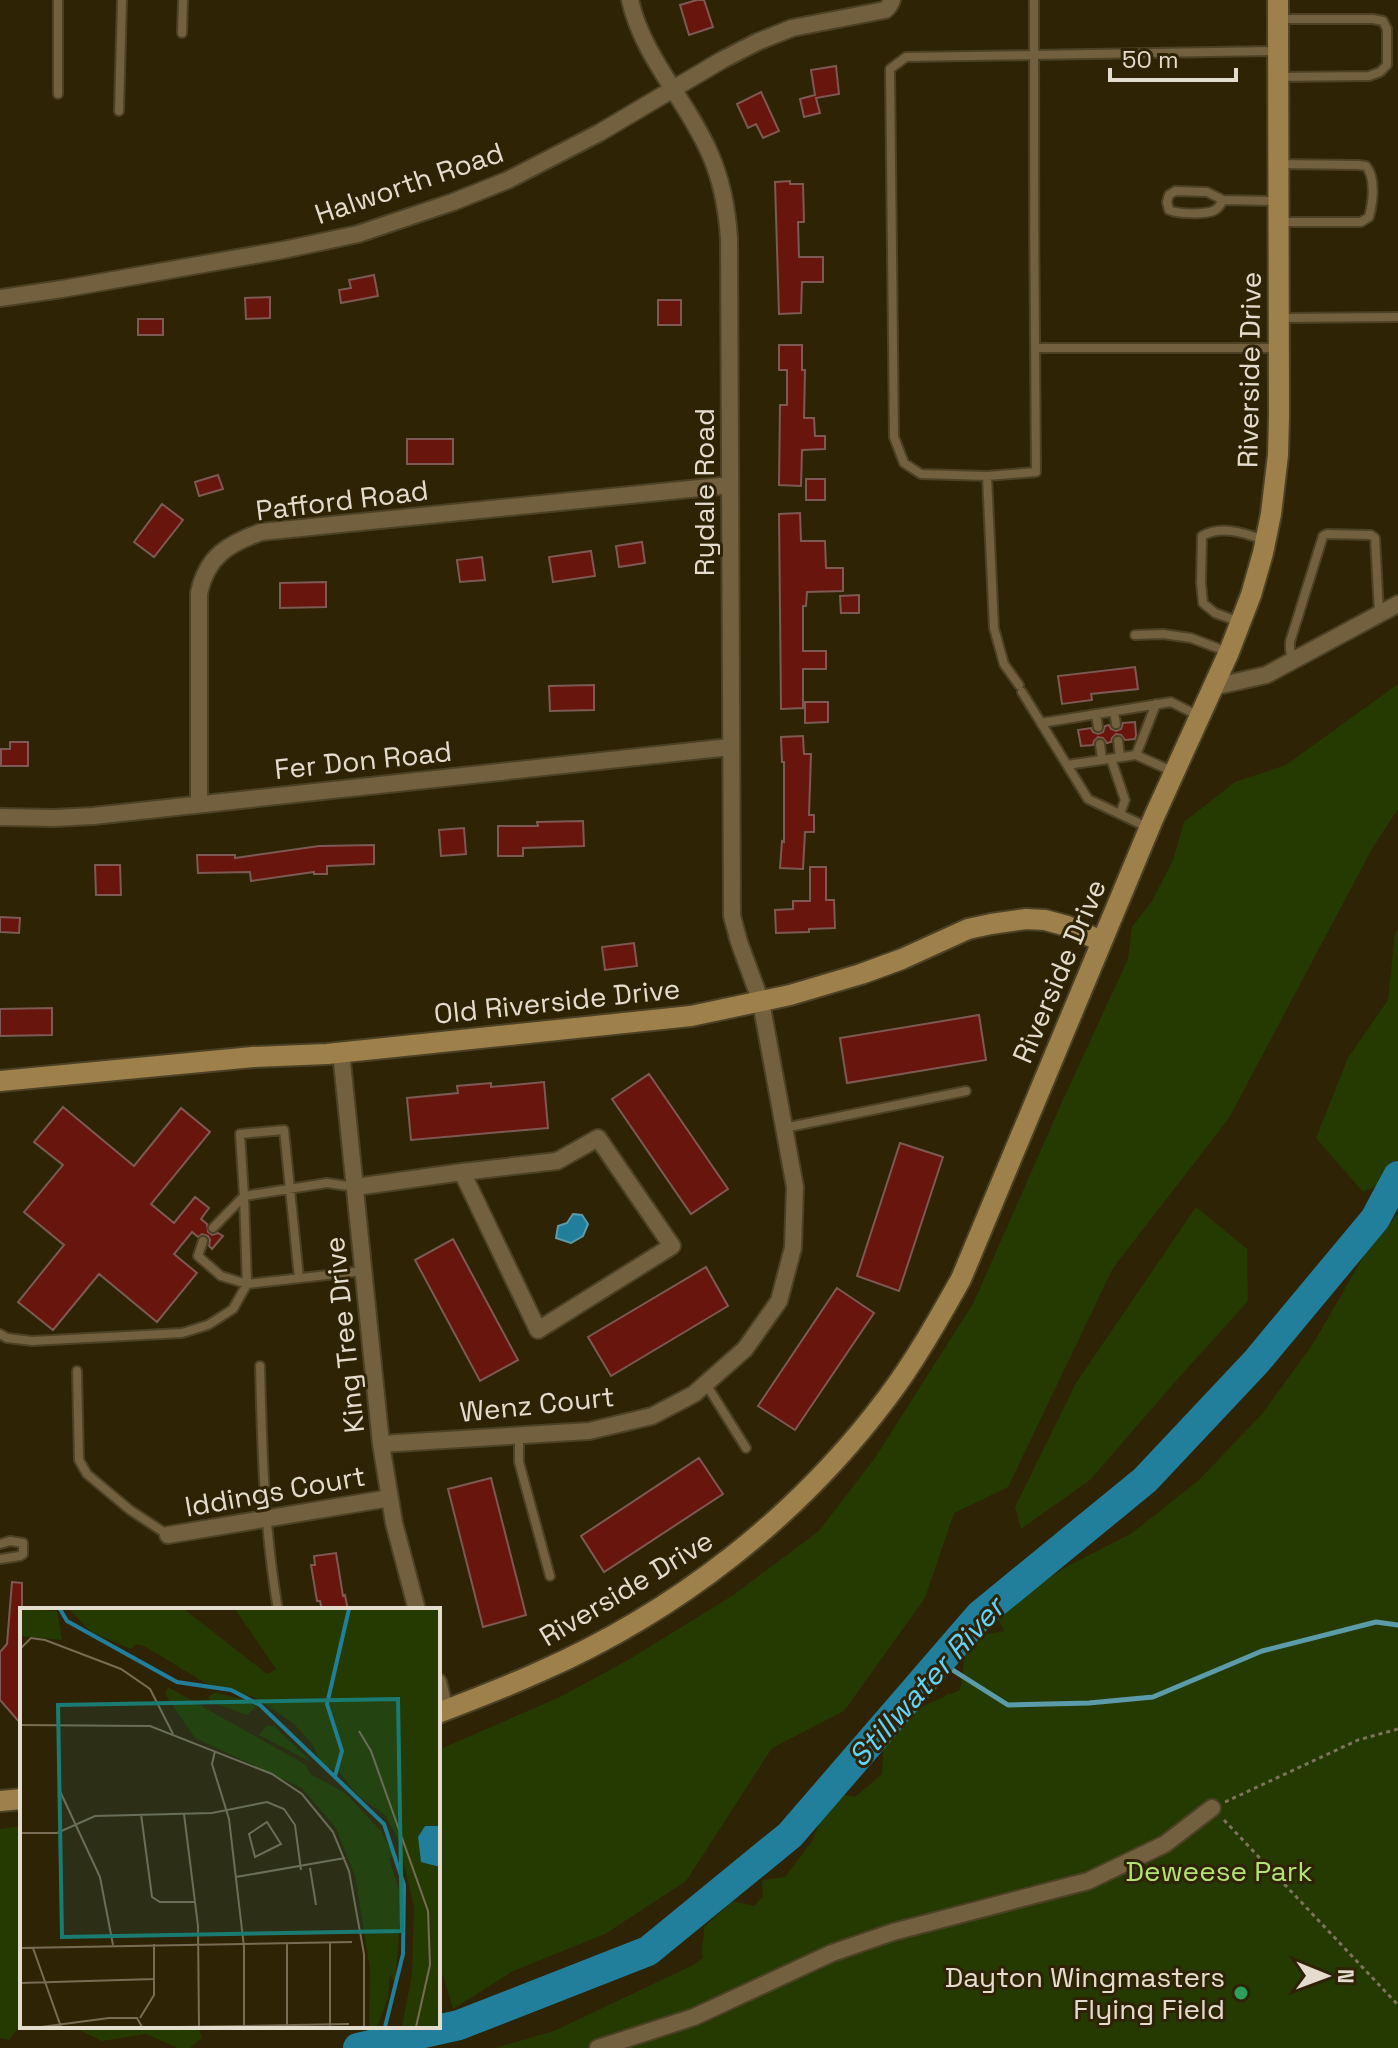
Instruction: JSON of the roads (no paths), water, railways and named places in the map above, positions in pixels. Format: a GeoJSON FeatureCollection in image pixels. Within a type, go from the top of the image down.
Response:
{"type":"FeatureCollection","features":[{"type":"Feature","properties":{"kind":"main road","name":"Riverside Drive"},"geometry":{"type":"LineString","coordinates":[[442,1711],[540,1672],[590,1647],[730,1560],[835,1462],[888,1397],[961,1279],[1101,941],[1229,652],[1251,595],[1266,540],[1278,455],[1278,10]]}},
{"type":"Feature","properties":{"kind":"main road","name":"Old Riverside Drive"},"geometry":{"type":"LineString","coordinates":[[0,1081],[253,1057],[341,1052],[691,1016],[761,1002],[861,974],[968,929],[1026,919],[1067,926],[1101,941]]}},
{"type":"Feature","properties":{"kind":"main road"},"geometry":{"type":"LineString","coordinates":[[0,1801],[20,1799]]}},
{"type":"Feature","properties":{"kind":"street","name":"Rydale Road"},"geometry":{"type":"LineString","coordinates":[[630,0],[646,47],[710,153],[727,210],[732,916],[761,1002]]}},
{"type":"Feature","properties":{"kind":"street","name":"Halworth Road"},"geometry":{"type":"LineString","coordinates":[[0,298],[283,250],[358,234],[508,180],[599,133],[757,42],[801,26],[885,10],[892,0]]}},
{"type":"Feature","properties":{"kind":"street","name":"Pafford Road"},"geometry":{"type":"LineString","coordinates":[[199,804],[199,593],[205,572],[213,560],[231,545],[261,532],[730,485]]}},
{"type":"Feature","properties":{"kind":"street"},"geometry":{"type":"LineString","coordinates":[[1213,687],[1266,675],[1398,604]]}},
{"type":"Feature","properties":{"kind":"street","name":"Fer Don Road"},"geometry":{"type":"LineString","coordinates":[[0,817],[93,816],[730,747]]}},
{"type":"Feature","properties":{"kind":"street","name":"Wenz Court"},"geometry":{"type":"LineString","coordinates":[[381,1444],[589,1431],[652,1416],[694,1394],[745,1349],[779,1301],[794,1233],[795,1187],[761,1002]]}},
{"type":"Feature","properties":{"kind":"street","name":"King Tree Drive"},"geometry":{"type":"LineString","coordinates":[[341,1052],[381,1444],[390,1498],[417,1608]]}},
{"type":"Feature","properties":{"kind":"street"},"geometry":{"type":"LineString","coordinates":[[356,1187],[462,1172],[557,1161],[598,1138],[672,1246],[538,1330],[462,1172]]}},
{"type":"Feature","properties":{"kind":"street","name":"Iddings Court"},"geometry":{"type":"LineString","coordinates":[[168,1535],[390,1498]]}},
{"type":"Feature","properties":{"kind":"street"},"geometry":{"type":"LineString","coordinates":[[598,2048],[637,2042],[832,1953],[893,1932],[1088,1881],[1165,1844],[1212,1808]]}},
{"type":"Feature","properties":{"kind":"lane"},"geometry":{"type":"LineString","coordinates":[[58,0],[58,94]]}},
{"type":"Feature","properties":{"kind":"lane"},"geometry":{"type":"LineString","coordinates":[[119,111],[122,0]]}},
{"type":"Feature","properties":{"kind":"lane"},"geometry":{"type":"LineString","coordinates":[[182,33],[183,0]]}},
{"type":"Feature","properties":{"kind":"lane"},"geometry":{"type":"LineString","coordinates":[[1034,0],[1034,55],[1035,348],[1036,472],[987,476],[921,474],[904,463],[894,437],[890,69],[906,57],[1034,55],[1279,51]]}},
{"type":"Feature","properties":{"kind":"lane"},"geometry":{"type":"LineString","coordinates":[[1278,10],[1373,19],[1383,21],[1387,29],[1387,65],[1380,72],[1369,76],[1278,77]]}},
{"type":"Feature","properties":{"kind":"lane"},"geometry":{"type":"LineString","coordinates":[[1279,164],[1358,165],[1366,166],[1372,173],[1369,217],[1361,222],[1279,222]]}},
{"type":"Feature","properties":{"kind":"lane"},"geometry":{"type":"LineString","coordinates":[[1223,200],[1217,210],[1208,213],[1175,213],[1169,210],[1167,202],[1169,195],[1175,191],[1207,192],[1223,200],[1279,201]]}},
{"type":"Feature","properties":{"kind":"lane"},"geometry":{"type":"LineString","coordinates":[[1279,318],[1398,317]]}},
{"type":"Feature","properties":{"kind":"lane"},"geometry":{"type":"LineString","coordinates":[[1035,348],[1279,348]]}},
{"type":"Feature","properties":{"kind":"lane"},"geometry":{"type":"LineString","coordinates":[[987,476],[994,628],[1004,664],[1088,799],[1150,828]]}},
{"type":"Feature","properties":{"kind":"lane"},"geometry":{"type":"LineString","coordinates":[[1240,623],[1215,613],[1203,603],[1202,536],[1212,531],[1237,531],[1266,540]]}},
{"type":"Feature","properties":{"kind":"lane"},"geometry":{"type":"LineString","coordinates":[[1292,662],[1290,642],[1323,536],[1371,535],[1375,538],[1379,614]]}},
{"type":"Feature","properties":{"kind":"lane"},"geometry":{"type":"LineString","coordinates":[[1135,635],[1163,634],[1191,638],[1229,652]]}},
{"type":"Feature","properties":{"kind":"lane"},"geometry":{"type":"LineString","coordinates":[[1041,723],[1171,702],[1199,717]]}},
{"type":"Feature","properties":{"kind":"lane"},"geometry":{"type":"LineString","coordinates":[[1136,755],[1156,704]]}},
{"type":"Feature","properties":{"kind":"lane"},"geometry":{"type":"LineString","coordinates":[[1114,711],[1116,724]]}},
{"type":"Feature","properties":{"kind":"lane"},"geometry":{"type":"LineString","coordinates":[[1096,714],[1098,727]]}},
{"type":"Feature","properties":{"kind":"lane"},"geometry":{"type":"LineString","coordinates":[[1111,759],[1118,741]]}},
{"type":"Feature","properties":{"kind":"lane"},"geometry":{"type":"LineString","coordinates":[[1100,744],[1111,759],[1125,800],[1120,814]]}},
{"type":"Feature","properties":{"kind":"lane"},"geometry":{"type":"LineString","coordinates":[[1067,765],[1136,755],[1174,772]]}},
{"type":"Feature","properties":{"kind":"lane"},"geometry":{"type":"LineString","coordinates":[[784,1128],[966,1091]]}},
{"type":"Feature","properties":{"kind":"lane"},"geometry":{"type":"LineString","coordinates":[[0,1334],[7,1338],[32,1341],[182,1333],[208,1325],[233,1309],[247,1284],[240,1134],[284,1130],[299,1278]]}},
{"type":"Feature","properties":{"kind":"lane"},"geometry":{"type":"LineString","coordinates":[[213,1228],[244,1196],[327,1183],[356,1187]]}},
{"type":"Feature","properties":{"kind":"lane"},"geometry":{"type":"LineString","coordinates":[[203,1241],[198,1256],[221,1276],[247,1284],[364,1271]]}},
{"type":"Feature","properties":{"kind":"lane"},"geometry":{"type":"LineString","coordinates":[[260,1366],[263,1487],[278,1608]]}},
{"type":"Feature","properties":{"kind":"lane"},"geometry":{"type":"LineString","coordinates":[[77,1371],[79,1460],[87,1474],[130,1510],[168,1535]]}},
{"type":"Feature","properties":{"kind":"lane"},"geometry":{"type":"LineString","coordinates":[[706,1384],[746,1448]]}},
{"type":"Feature","properties":{"kind":"lane"},"geometry":{"type":"LineString","coordinates":[[519,1435],[519,1462],[550,1576]]}},
{"type":"Feature","properties":{"kind":"lane"},"geometry":{"type":"LineString","coordinates":[[0,1544],[19,1541],[24,1546],[20,1556],[0,1559]]}},
{"type":"Feature","properties":{"kind":"water"},"geometry":{"type":"Polygon","coordinates":[[[573,1214],[582,1215],[588,1224],[583,1236],[571,1243],[556,1238],[558,1226],[567,1223],[573,1214]]]}},
{"type":"Feature","properties":{"kind":"waterway","name":"Stillwater River"},"geometry":{"type":"LineString","coordinates":[[358,2048],[459,2025],[648,1951],[790,1835],[980,1615],[1145,1480],[1256,1362],[1375,1219],[1398,1176]]}},
{"type":"Feature","properties":{"kind":"waterway"},"geometry":{"type":"LineString","coordinates":[[940,1662],[1008,1705],[1089,1703],[1153,1697],[1262,1651],[1376,1622],[1398,1625]]}},
{"type":"Feature","properties":{"kind":"place","name":"Dayton Wingmasters Flying Field"},"geometry":{"type":"Point","coordinates":[1241,1993]}},
{"type":"Feature","properties":{"kind":"park label","name":"Deweese Park"},"geometry":{"type":"Point","coordinates":[1219,1871]}}]}
